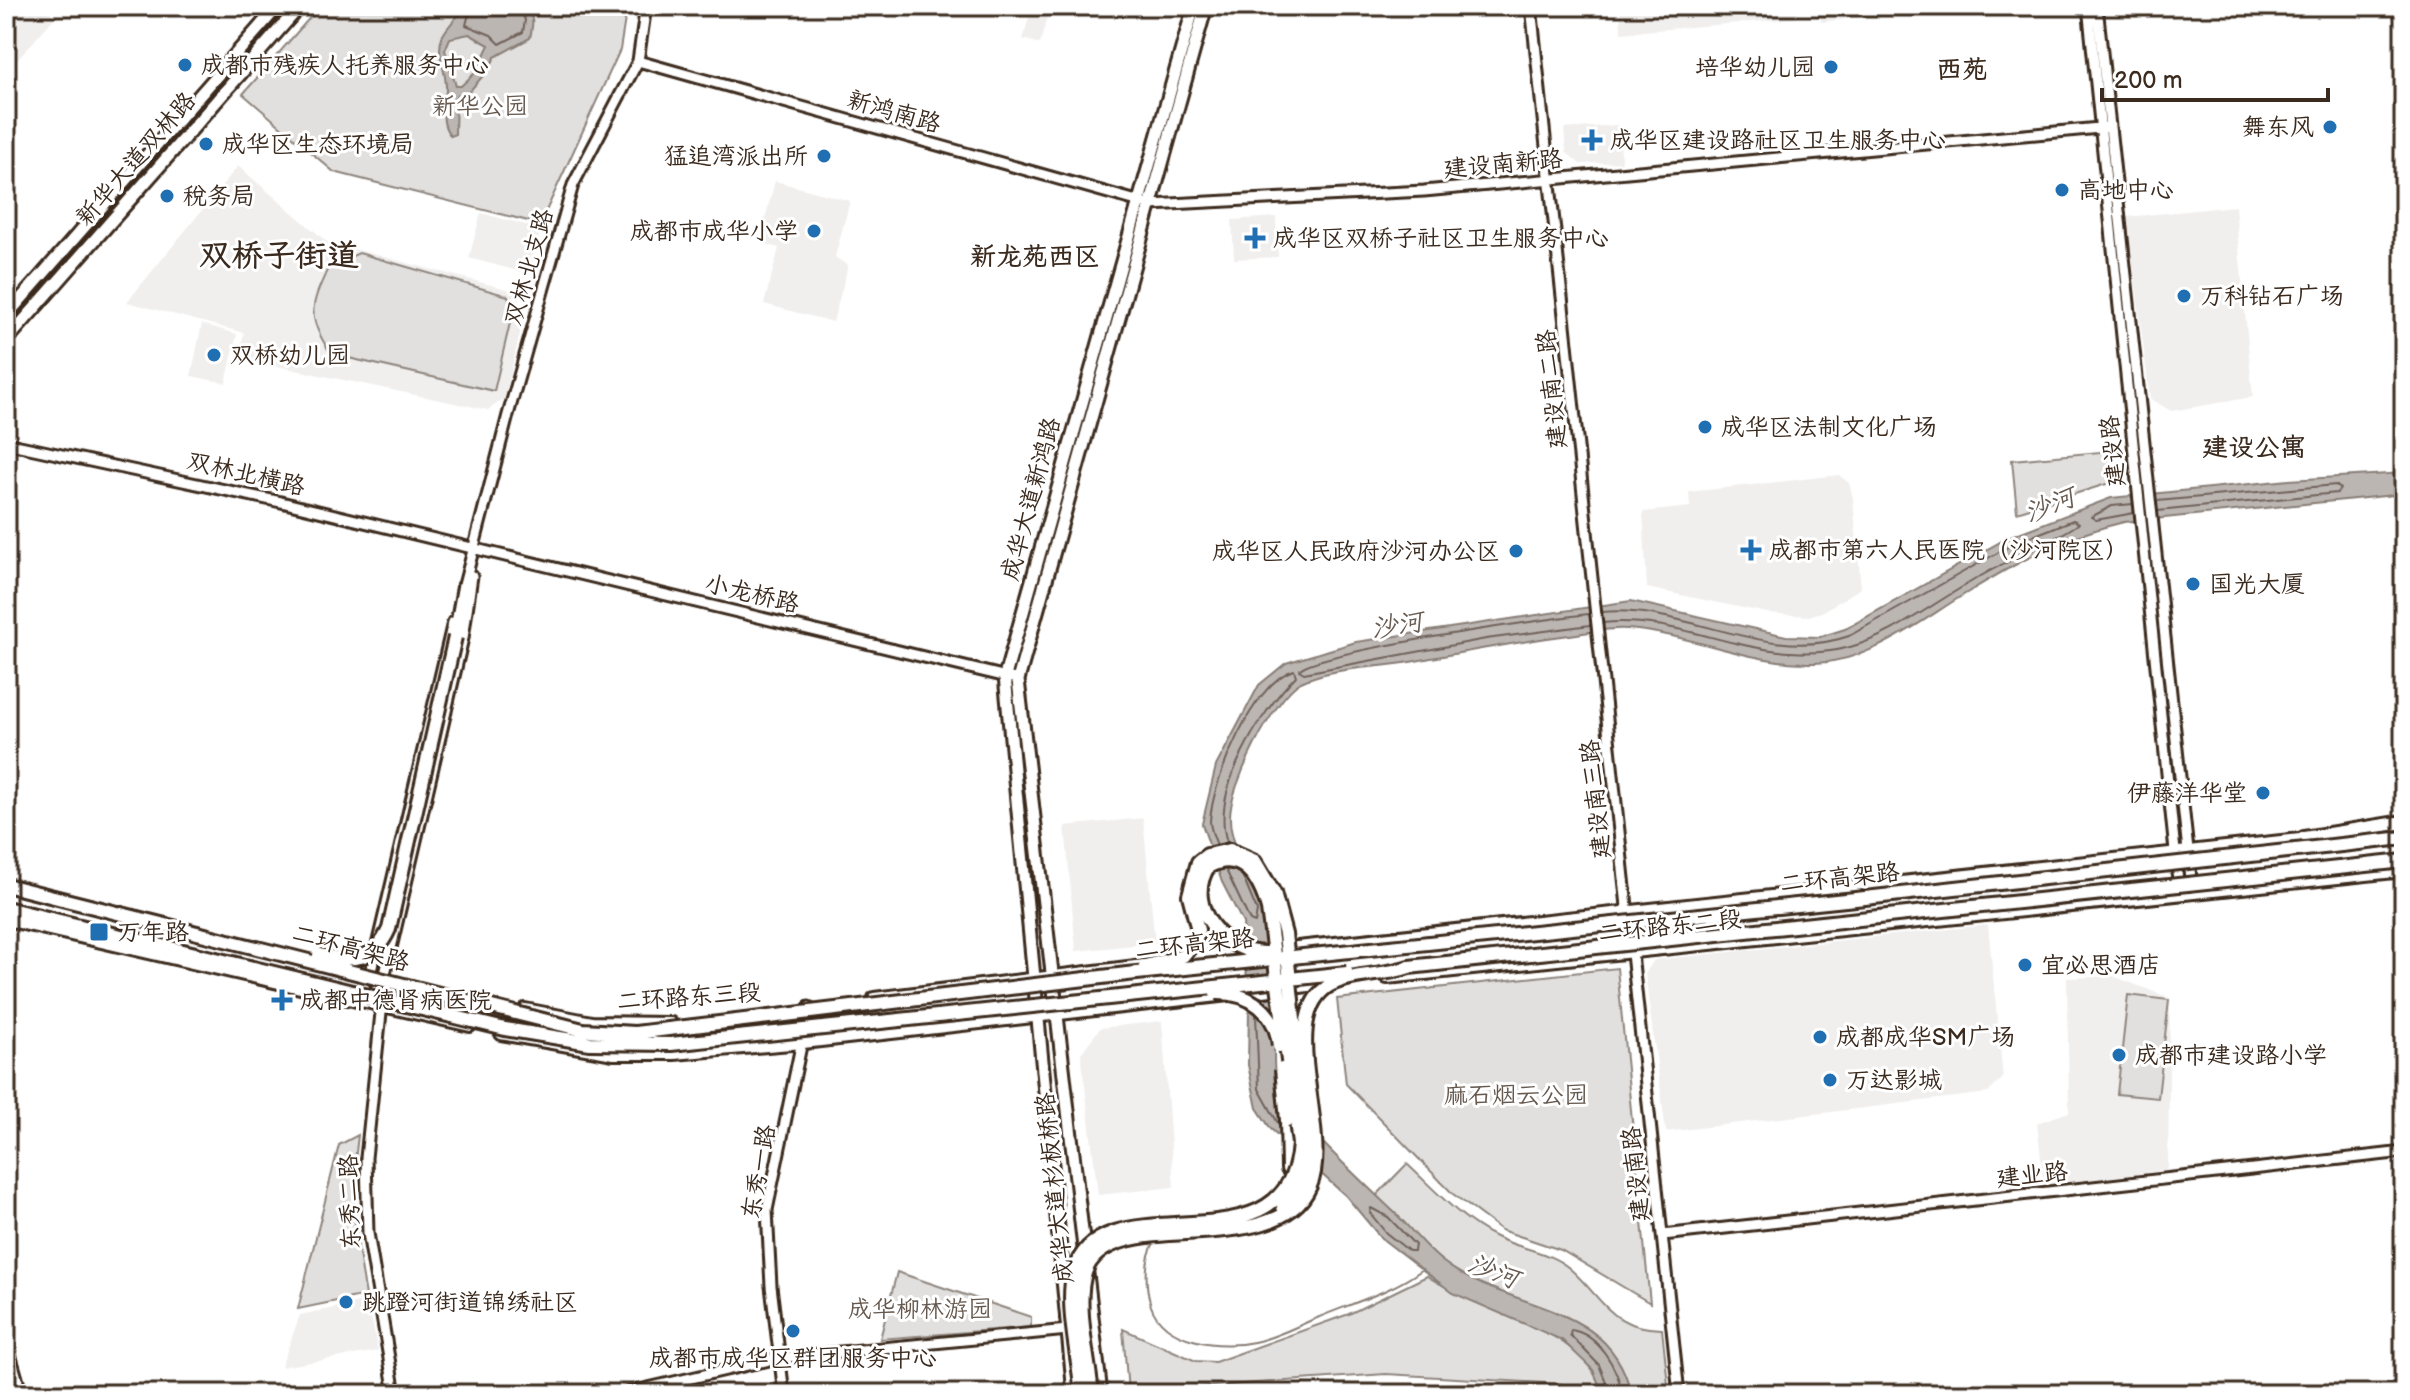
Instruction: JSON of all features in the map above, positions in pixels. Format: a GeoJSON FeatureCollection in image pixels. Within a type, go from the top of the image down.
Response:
{"type":"FeatureCollection","features":[{"type":"Feature","properties":{"kind":"highway"},"geometry":{"type":"LineString","coordinates":[[269,949],[348,960],[364,958],[383,943],[464,587]]}},
{"type":"Feature","properties":{"kind":"highway"},"geometry":{"type":"LineString","coordinates":[[2304,838],[2358,827],[2404,824]]}},
{"type":"Feature","properties":{"kind":"highway","name":"二环高架路"},"geometry":{"type":"LineString","coordinates":[[6,884],[583,1030],[635,1033],[1127,974],[2404,838]]}},
{"type":"Feature","properties":{"kind":"highway"},"geometry":{"type":"LineString","coordinates":[[1092,1394],[1082,1296],[1084,1274],[1097,1253],[1122,1241],[1246,1227],[1294,1197],[1308,1158],[1285,934],[1274,893],[1262,869],[1243,853],[1230,850],[1207,855],[1198,862],[1189,895],[1198,930],[1191,948],[1183,956],[1127,974]]}},
{"type":"Feature","properties":{"kind":"highway"},"geometry":{"type":"LineString","coordinates":[[1263,1215],[1286,1189],[1298,1161],[1299,1144],[1283,1014],[1275,954],[1273,938],[1271,923],[1262,889],[1249,869],[1228,861],[1208,867],[1202,876],[1201,895],[1220,937],[1240,950],[1261,953],[1270,953],[1279,952],[1307,955]]}},
{"type":"Feature","properties":{"kind":"highway","name":"二环高架路"},"geometry":{"type":"LineString","coordinates":[[6,909],[390,1005],[590,1043],[638,1045],[2404,861]]}},
{"type":"Feature","properties":{"kind":"highway"},"geometry":{"type":"LineString","coordinates":[[6,919],[348,1001],[390,1005]]}},
{"type":"Feature","properties":{"kind":"highway"},"geometry":{"type":"LineString","coordinates":[[1082,1394],[1072,1284],[1077,1262],[1086,1247],[1111,1233],[1263,1215],[1302,1200],[1315,1168],[1305,1035],[1312,1002],[1335,983],[1388,975],[1409,967]]}},
{"type":"Feature","properties":{"kind":"highway"},"geometry":{"type":"LineString","coordinates":[[1173,991],[1225,992],[1247,998],[1267,1012],[1276,1028],[1290,1160],[1284,1181],[1263,1215]]}},
{"type":"Feature","properties":{"kind":"highway"},"geometry":{"type":"LineString","coordinates":[[6,1381],[9,1394]]}},
{"type":"Feature","properties":{"kind":"main road","name":"新华大道双林路"},"geometry":{"type":"LineString","coordinates":[[6,316],[278,6]]}},
{"type":"Feature","properties":{"kind":"main road","name":"新华大道双林路"},"geometry":{"type":"LineString","coordinates":[[6,341],[300,6]]}},
{"type":"Feature","properties":{"kind":"main road","name":"成华大道新鸿路"},"geometry":{"type":"LineString","coordinates":[[1052,976],[1018,680],[1194,6]]}},
{"type":"Feature","properties":{"kind":"main road","name":"成华大道新鸿路"},"geometry":{"type":"LineString","coordinates":[[1037,1015],[1005,676],[1144,204],[1206,6]]}},
{"type":"Feature","properties":{"kind":"main road","name":"二环路东二段"},"geometry":{"type":"LineString","coordinates":[[1052,976],[2304,838],[2404,824]]}},
{"type":"Feature","properties":{"kind":"main road","name":"二环路东二段"},"geometry":{"type":"LineString","coordinates":[[1037,1015],[2179,892],[2404,871]]}},
{"type":"Feature","properties":{"kind":"main road","name":"二环路东三段"},"geometry":{"type":"LineString","coordinates":[[6,884],[535,1012],[614,1024],[667,1024],[1052,976]]}},
{"type":"Feature","properties":{"kind":"main road","name":"成华大道杉板桥路"},"geometry":{"type":"LineString","coordinates":[[1052,976],[1101,1394]]}},
{"type":"Feature","properties":{"kind":"main road"},"geometry":{"type":"LineString","coordinates":[[390,1005],[528,1040],[614,1054],[674,1054],[803,1043],[1037,1015]]}},
{"type":"Feature","properties":{"kind":"main road","name":"成华大道杉板桥路"},"geometry":{"type":"LineString","coordinates":[[1037,1015],[1074,1394]]}},
{"type":"Feature","properties":{"kind":"main road"},"geometry":{"type":"LineString","coordinates":[[6,1342],[21,1394]]}},
{"type":"Feature","properties":{"kind":"street","name":"双林北支路"},"geometry":{"type":"LineString","coordinates":[[476,549],[508,415],[573,185],[638,61],[646,6]]}},
{"type":"Feature","properties":{"kind":"street","name":"建设南二路"},"geometry":{"type":"LineString","coordinates":[[1531,6],[1599,643]]}},
{"type":"Feature","properties":{"kind":"street","name":"建设路"},"geometry":{"type":"LineString","coordinates":[[2088,6],[2152,490],[2192,891]]}},
{"type":"Feature","properties":{"kind":"street","name":"建设路"},"geometry":{"type":"LineString","coordinates":[[2097,6],[2138,491],[2179,892]]}},
{"type":"Feature","properties":{"kind":"street","name":"新鸿南路"},"geometry":{"type":"LineString","coordinates":[[638,61],[1144,204]]}},
{"type":"Feature","properties":{"kind":"street","name":"建设南新路"},"geometry":{"type":"LineString","coordinates":[[1144,204],[1424,191],[2105,128]]}},
{"type":"Feature","properties":{"kind":"street","name":"双林北横路"},"geometry":{"type":"LineString","coordinates":[[6,443],[476,549]]}},
{"type":"Feature","properties":{"kind":"street"},"geometry":{"type":"LineString","coordinates":[[390,1005],[371,971],[449,636],[476,549]]}},
{"type":"Feature","properties":{"kind":"street","name":"小龙桥路"},"geometry":{"type":"LineString","coordinates":[[476,549],[1018,680]]}},
{"type":"Feature","properties":{"kind":"street","name":"东秀二路"},"geometry":{"type":"LineString","coordinates":[[395,1394],[365,1198],[366,1158],[390,1005],[385,974],[463,638],[476,549]]}},
{"type":"Feature","properties":{"kind":"street","name":"建设南三路"},"geometry":{"type":"LineString","coordinates":[[1599,643],[1633,950]]}},
{"type":"Feature","properties":{"kind":"street","name":"建设南路"},"geometry":{"type":"LineString","coordinates":[[1633,950],[1679,1394]]}},
{"type":"Feature","properties":{"kind":"street","name":"东秀一路"},"geometry":{"type":"LineString","coordinates":[[784,1394],[778,1358],[767,1210],[809,1007]]}},
{"type":"Feature","properties":{"kind":"street","name":"建业路"},"geometry":{"type":"LineString","coordinates":[[1663,1235],[2404,1152]]}},
{"type":"Feature","properties":{"kind":"street"},"geometry":{"type":"LineString","coordinates":[[622,1394],[778,1358],[1068,1330]]}},
{"type":"Feature","properties":{"kind":"shaded area"},"geometry":{"type":"Polygon","coordinates":[[[6,6],[43,6],[55,17],[6,73],[6,6]]]}},
{"type":"Feature","properties":{"kind":"shaded area"},"geometry":{"type":"Polygon","coordinates":[[[1032,6],[1050,6],[1040,44],[1023,39],[1032,6]]]}},
{"type":"Feature","properties":{"kind":"shaded area"},"geometry":{"type":"Polygon","coordinates":[[[1620,6],[1796,6],[1797,18],[1621,33],[1620,6]]]}},
{"type":"Feature","properties":{"kind":"shaded area"},"geometry":{"type":"Polygon","coordinates":[[[1819,6],[1891,6],[1892,14],[1821,22],[1819,6]]]}},
{"type":"Feature","properties":{"kind":"shaded area","name":"成华区建设路社区卫生服务中心"},"geometry":{"type":"Polygon","coordinates":[[[1618,125],[1622,162],[1580,164],[1566,152],[1564,129],[1618,125]]]}},
{"type":"Feature","properties":{"kind":"shaded area"},"geometry":{"type":"Polygon","coordinates":[[[238,166],[327,242],[514,291],[524,316],[505,398],[488,410],[238,358],[244,333],[127,302],[238,166]]]}},
{"type":"Feature","properties":{"kind":"shaded area"},"geometry":{"type":"Polygon","coordinates":[[[775,181],[850,201],[835,257],[848,266],[833,322],[764,304],[779,248],[759,242],[775,181]]]}},
{"type":"Feature","properties":{"kind":"shaded area","name":"万科钻石广场"},"geometry":{"type":"Polygon","coordinates":[[[2235,206],[2253,397],[2171,411],[2150,399],[2127,217],[2235,206]]]}},
{"type":"Feature","properties":{"kind":"shaded area"},"geometry":{"type":"Polygon","coordinates":[[[481,213],[541,229],[529,274],[469,258],[481,213]]]}},
{"type":"Feature","properties":{"kind":"shaded area","name":"成华区双桥子社区卫生服务中心"},"geometry":{"type":"Polygon","coordinates":[[[1276,217],[1278,257],[1234,259],[1232,220],[1276,217]]]}},
{"type":"Feature","properties":{"kind":"shaded area","name":"双桥幼儿园"},"geometry":{"type":"Polygon","coordinates":[[[202,324],[237,334],[226,383],[191,376],[202,324]]]}},
{"type":"Feature","properties":{"kind":"shaded area","name":"成都市第六人民医院（沙河院区）"},"geometry":{"type":"Polygon","coordinates":[[[1839,475],[1849,483],[1853,498],[1861,588],[1822,612],[1809,616],[1767,613],[1647,588],[1643,512],[1690,507],[1689,492],[1839,475]]]}},
{"type":"Feature","properties":{"kind":"shaded area"},"geometry":{"type":"Polygon","coordinates":[[[1143,818],[1155,943],[1076,951],[1065,826],[1143,818]]]}},
{"type":"Feature","properties":{"kind":"shaded area","name":"成都成华SM广场"},"geometry":{"type":"Polygon","coordinates":[[[1988,925],[2003,1078],[1988,1093],[1666,1132],[1645,974],[1654,960],[1988,925]]]}},
{"type":"Feature","properties":{"kind":"shaded area","name":"成都市建设路小学"},"geometry":{"type":"Polygon","coordinates":[[[2113,976],[2170,998],[2168,1170],[2044,1185],[2037,1123],[2069,1112],[2067,978],[2113,976]]]}},
{"type":"Feature","properties":{"kind":"shaded area"},"geometry":{"type":"Polygon","coordinates":[[[1162,1021],[1174,1187],[1098,1195],[1081,1053],[1100,1028],[1162,1021]]]}},
{"type":"Feature","properties":{"kind":"shaded area"},"geometry":{"type":"Polygon","coordinates":[[[368,1301],[378,1351],[281,1367],[300,1315],[368,1301]]]}},
{"type":"Feature","properties":{"kind":"green space","name":"新华公园"},"geometry":{"type":"Polygon","coordinates":[[[320,6],[627,6],[620,50],[540,224],[334,172],[243,94],[320,6]]]}},
{"type":"Feature","properties":{"kind":"green space"},"geometry":{"type":"Polygon","coordinates":[[[359,253],[508,296],[513,310],[494,391],[331,354],[317,330],[315,302],[329,266],[359,253]]]}},
{"type":"Feature","properties":{"kind":"green space"},"geometry":{"type":"Polygon","coordinates":[[[2111,451],[2116,481],[2017,512],[2012,460],[2111,451]]]}},
{"type":"Feature","properties":{"kind":"green space","name":"麻石烟云公园"},"geometry":{"type":"Polygon","coordinates":[[[1617,968],[1650,1303],[1561,1250],[1501,1230],[1453,1194],[1346,1084],[1337,999],[1617,968]]]}},
{"type":"Feature","properties":{"kind":"green space"},"geometry":{"type":"Polygon","coordinates":[[[2128,995],[2169,1000],[2158,1098],[2117,1094],[2128,995]]]}},
{"type":"Feature","properties":{"kind":"green space"},"geometry":{"type":"Polygon","coordinates":[[[358,1135],[354,1177],[355,1216],[366,1295],[298,1309],[339,1145],[358,1135]]]}},
{"type":"Feature","properties":{"kind":"green space"},"geometry":{"type":"Polygon","coordinates":[[[1407,1164],[1449,1204],[1483,1230],[1561,1262],[1618,1317],[1644,1327],[1662,1329],[1669,1394],[1631,1394],[1620,1364],[1603,1342],[1581,1325],[1473,1280],[1437,1257],[1375,1197],[1407,1164]]]}},
{"type":"Feature","properties":{"kind":"green space","name":"成华柳林游园"},"geometry":{"type":"Polygon","coordinates":[[[897,1272],[1031,1317],[1031,1327],[880,1339],[897,1272]]]}},
{"type":"Feature","properties":{"kind":"green space"},"geometry":{"type":"Polygon","coordinates":[[[1427,1276],[1554,1336],[1576,1352],[1593,1371],[1603,1394],[1564,1394],[1562,1384],[1386,1374],[1128,1392],[1123,1329],[1196,1361],[1215,1362],[1349,1314],[1427,1276]]]}},
{"type":"Feature","properties":{"kind":"water"},"geometry":{"type":"Polygon","coordinates":[[[465,6],[524,6],[532,17],[532,25],[530,38],[495,57],[469,92],[456,96],[455,134],[451,136],[444,119],[446,87],[440,44],[444,33],[465,6]],[[469,34],[450,38],[445,50],[456,86],[461,86],[476,72],[489,45],[469,34]]]}},
{"type":"Feature","properties":{"kind":"water"},"geometry":{"type":"Polygon","coordinates":[[[2404,473],[2404,494],[2124,522],[2082,534],[2003,572],[1894,639],[1835,661],[1814,663],[1767,659],[1651,632],[1616,629],[1338,671],[1301,682],[1278,705],[1245,765],[1230,818],[1234,841],[1261,897],[1270,929],[1274,973],[1275,1083],[1280,1094],[1335,1155],[1446,1264],[1472,1280],[1581,1324],[1603,1341],[1620,1363],[1631,1394],[1603,1394],[1593,1370],[1562,1340],[1453,1293],[1381,1238],[1346,1196],[1271,1129],[1257,1108],[1248,1065],[1249,1009],[1243,923],[1222,882],[1202,824],[1216,766],[1259,685],[1286,663],[1356,642],[1631,601],[1786,636],[1820,637],[1845,629],[2011,536],[2111,498],[2289,480],[2404,473]]]}},
{"type":"Feature","properties":{"kind":"waterway"},"geometry":{"type":"LineString","coordinates":[[1155,1241],[1147,1273],[1151,1306],[1158,1318],[1181,1335],[1226,1345],[1270,1338],[1385,1291],[1423,1269]]}},
{"type":"Feature","properties":{"kind":"place","name":"成都市残疾人托养服务中心"},"geometry":{"type":"Point","coordinates":[185,65]}},
{"type":"Feature","properties":{"kind":"place","name":"培华幼儿园"},"geometry":{"type":"Point","coordinates":[1831,67]}},
{"type":"Feature","properties":{"kind":"place","name":"舞东风"},"geometry":{"type":"Point","coordinates":[2330,127]}},
{"type":"Feature","properties":{"kind":"place","name":"成华区建设路社区卫生服务中心"},"geometry":{"type":"Point","coordinates":[1592,140]}},
{"type":"Feature","properties":{"kind":"place","name":"成华区生态环境局"},"geometry":{"type":"Point","coordinates":[206,144]}},
{"type":"Feature","properties":{"kind":"place","name":"猛追湾派出所"},"geometry":{"type":"Point","coordinates":[824,156]}},
{"type":"Feature","properties":{"kind":"place","name":"高地中心"},"geometry":{"type":"Point","coordinates":[2062,190]}},
{"type":"Feature","properties":{"kind":"place","name":"税务局"},"geometry":{"type":"Point","coordinates":[167,196]}},
{"type":"Feature","properties":{"kind":"place","name":"成都市成华小学"},"geometry":{"type":"Point","coordinates":[814,231]}},
{"type":"Feature","properties":{"kind":"place","name":"成华区双桥子社区卫生服务中心"},"geometry":{"type":"Point","coordinates":[1255,238]}},
{"type":"Feature","properties":{"kind":"place","name":"万科钻石广场"},"geometry":{"type":"Point","coordinates":[2184,296]}},
{"type":"Feature","properties":{"kind":"place","name":"双桥幼儿园"},"geometry":{"type":"Point","coordinates":[214,355]}},
{"type":"Feature","properties":{"kind":"place","name":"成华区法制文化广场"},"geometry":{"type":"Point","coordinates":[1705,427]}},
{"type":"Feature","properties":{"kind":"place","name":"成都市第六人民医院（沙河院区）"},"geometry":{"type":"Point","coordinates":[1751,550]}},
{"type":"Feature","properties":{"kind":"place","name":"成华区人民政府沙河办公区"},"geometry":{"type":"Point","coordinates":[1516,551]}},
{"type":"Feature","properties":{"kind":"place","name":"国光大厦"},"geometry":{"type":"Point","coordinates":[2193,584]}},
{"type":"Feature","properties":{"kind":"place","name":"伊藤洋华堂"},"geometry":{"type":"Point","coordinates":[2263,793]}},
{"type":"Feature","properties":{"kind":"place","name":"万年路"},"geometry":{"type":"Point","coordinates":[99,932]}},
{"type":"Feature","properties":{"kind":"place","name":"宜必思酒店"},"geometry":{"type":"Point","coordinates":[2025,965]}},
{"type":"Feature","properties":{"kind":"place","name":"成都中德肾病医院"},"geometry":{"type":"Point","coordinates":[282,1000]}},
{"type":"Feature","properties":{"kind":"place","name":"成都成华SM广场"},"geometry":{"type":"Point","coordinates":[1820,1037]}},
{"type":"Feature","properties":{"kind":"place","name":"成都市建设路小学"},"geometry":{"type":"Point","coordinates":[2119,1055]}},
{"type":"Feature","properties":{"kind":"place","name":"万达影城"},"geometry":{"type":"Point","coordinates":[1830,1080]}},
{"type":"Feature","properties":{"kind":"place","name":"跳蹬河街道锦绣社区"},"geometry":{"type":"Point","coordinates":[346,1302]}},
{"type":"Feature","properties":{"kind":"place","name":"成都市成华区群团服务中心"},"geometry":{"type":"Point","coordinates":[793,1331]}},
{"type":"Feature","properties":{"kind":"district","name":"西苑"},"geometry":{"type":"Point","coordinates":[1962,70]}},
{"type":"Feature","properties":{"kind":"district","name":"双桥子街道"},"geometry":{"type":"Point","coordinates":[279,256]}},
{"type":"Feature","properties":{"kind":"district","name":"新龙苑西区"},"geometry":{"type":"Point","coordinates":[1035,257]}},
{"type":"Feature","properties":{"kind":"district","name":"建设公寓"},"geometry":{"type":"Point","coordinates":[2254,448]}},
{"type":"Feature","properties":{"kind":"water label","name":"沙河"},"geometry":{"type":"Point","coordinates":[2050,506]}},
{"type":"Feature","properties":{"kind":"water label","name":"沙河"},"geometry":{"type":"Point","coordinates":[1397,626]}},
{"type":"Feature","properties":{"kind":"water label","name":"沙河"},"geometry":{"type":"Point","coordinates":[1493,1272]}}]}
